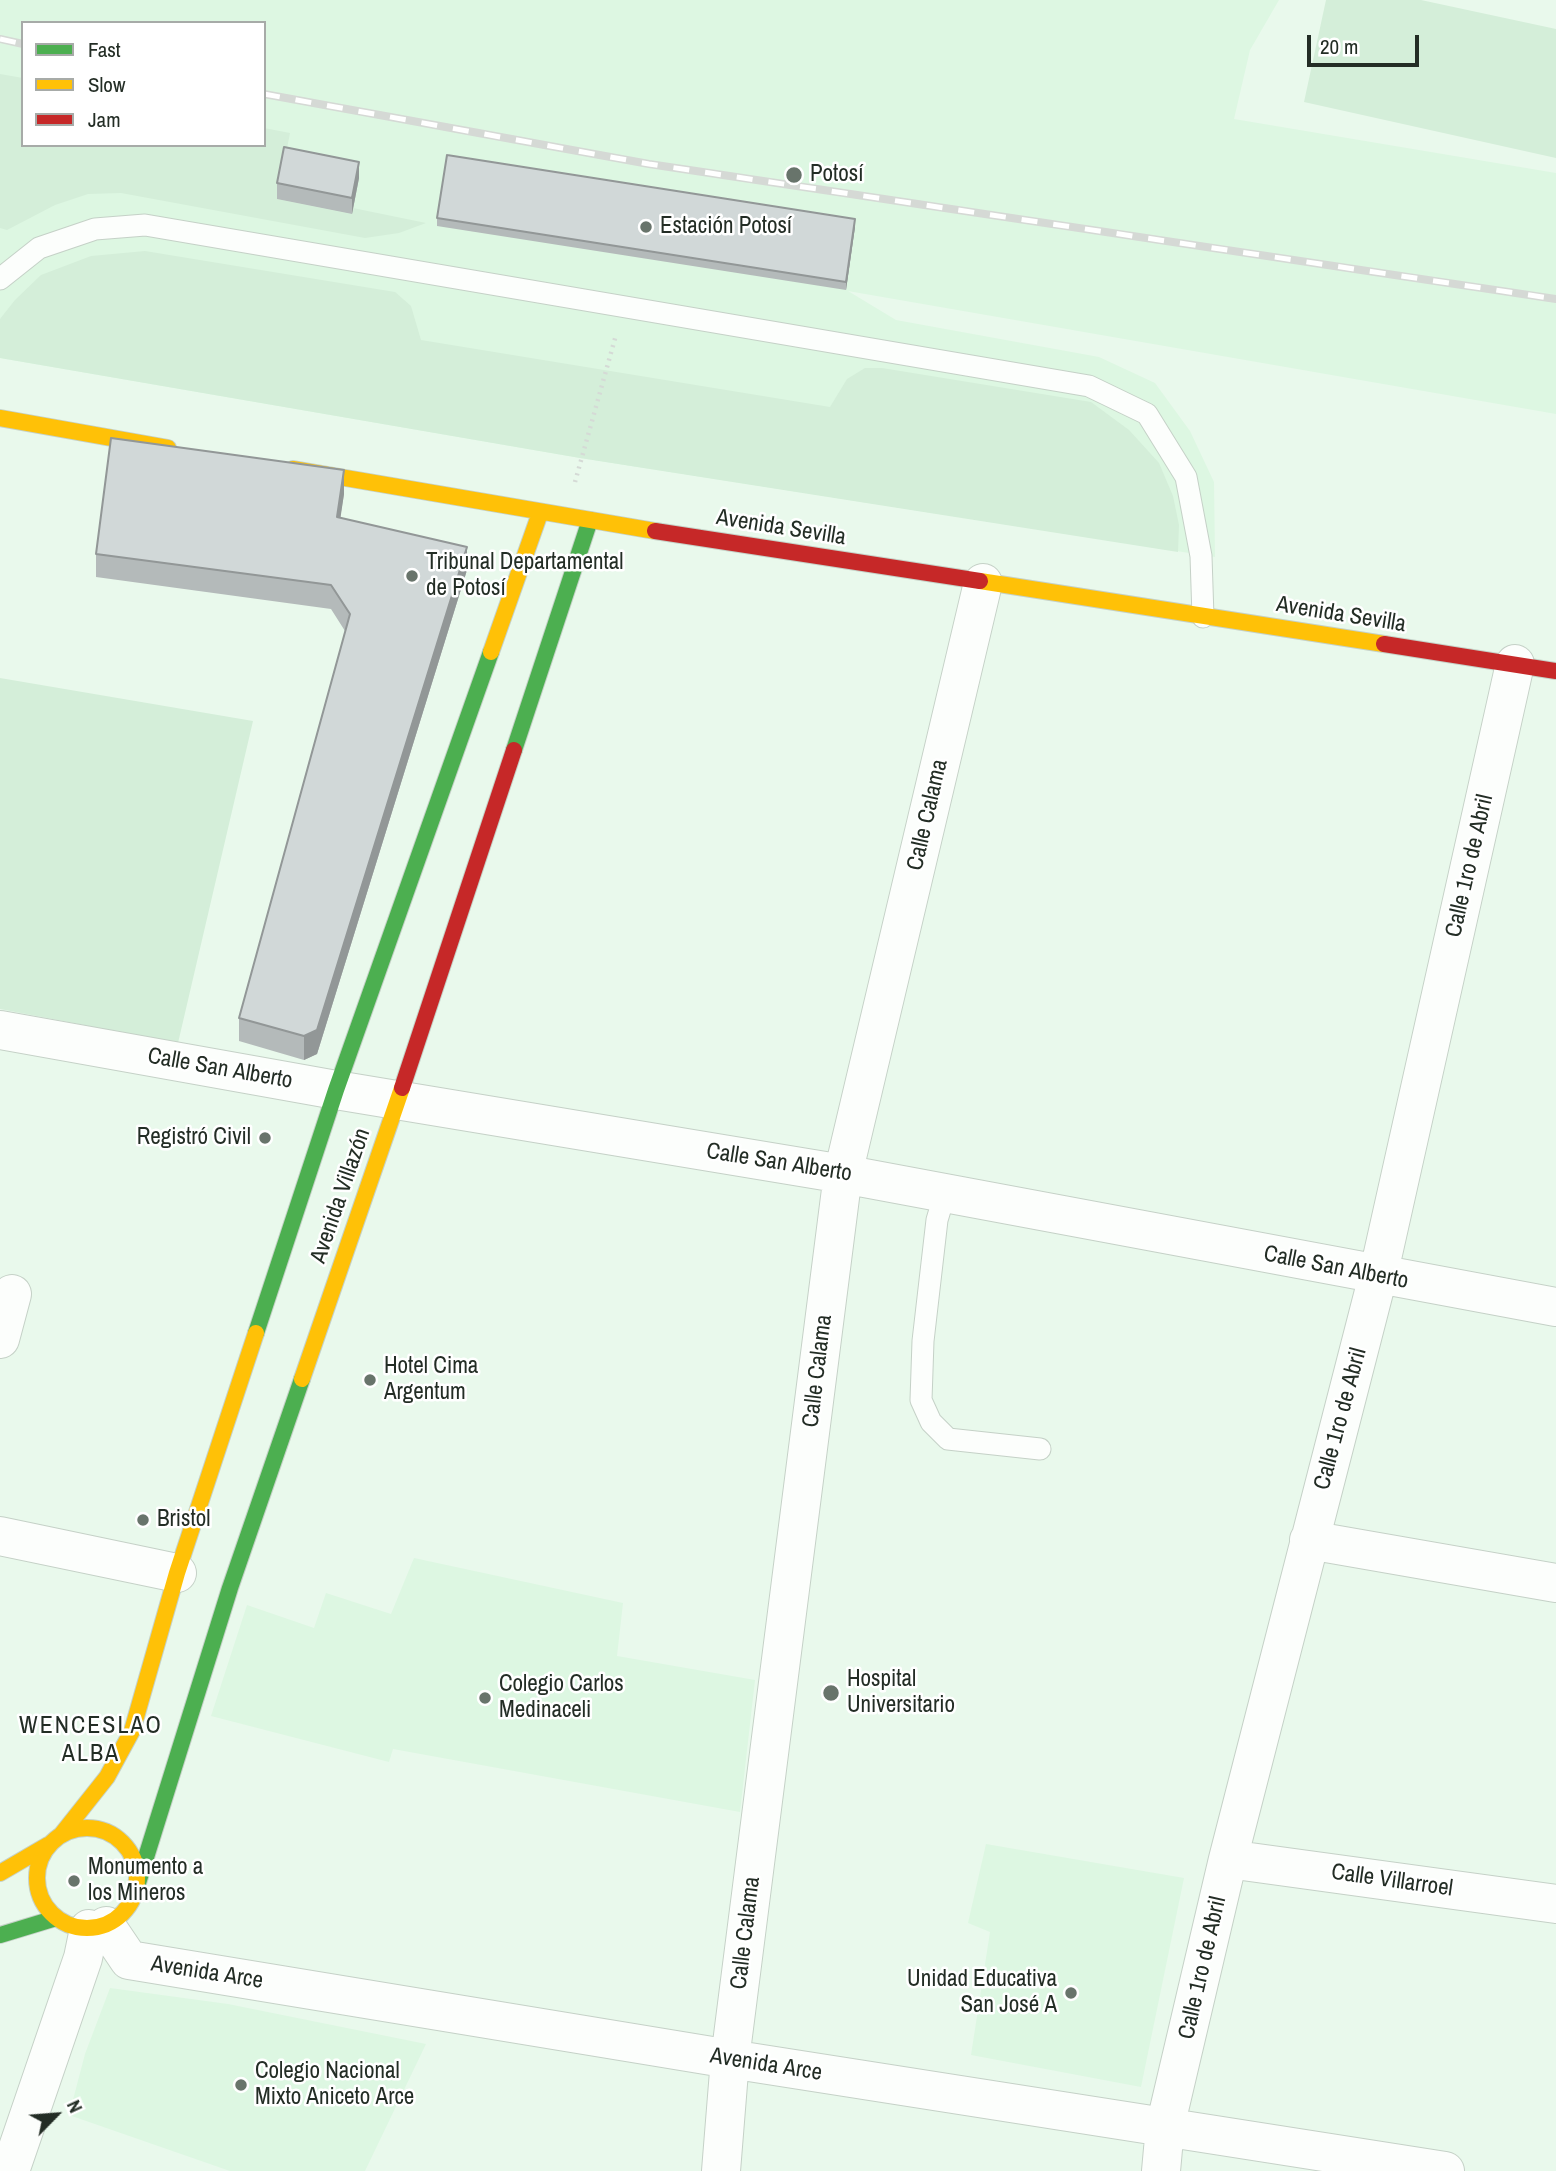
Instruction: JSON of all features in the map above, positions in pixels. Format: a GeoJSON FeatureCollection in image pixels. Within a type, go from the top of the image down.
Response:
{"type":"FeatureCollection","features":[{"type":"Feature","properties":{"kind":"main road"},"geometry":{"type":"LineString","coordinates":[[0,418],[189,451]]}},
{"type":"Feature","properties":{"kind":"main road","name":"Avenida Sevilla"},"geometry":{"type":"LineString","coordinates":[[270,466],[540,513],[1556,671]]}},
{"type":"Feature","properties":{"kind":"main road","name":"Avenida Villazón"},"geometry":{"type":"LineString","coordinates":[[54,1840],[107,1777],[132,1731],[177,1573],[336,1090],[540,513]]}},
{"type":"Feature","properties":{"kind":"main road","name":"Avenida Villazón"},"geometry":{"type":"LineString","coordinates":[[137,1886],[230,1588],[398,1101],[590,520]]}},
{"type":"Feature","properties":{"kind":"main road"},"geometry":{"type":"LineString","coordinates":[[0,1873],[76,1828],[93,1828],[108,1832],[122,1841],[137,1870],[137,1886],[126,1910],[84,1924],[0,1935]]}},
{"type":"Feature","properties":{"kind":"main road"},"geometry":{"type":"LineString","coordinates":[[54,1840],[38,1867],[38,1892],[45,1907],[84,1924]]}},
{"type":"Feature","properties":{"kind":"street","name":"Calle Calama"},"geometry":{"type":"LineString","coordinates":[[721,2171],[730,2059],[843,1174],[983,583]]}},
{"type":"Feature","properties":{"kind":"street","name":"Calle 1ro de Abril"},"geometry":{"type":"LineString","coordinates":[[1161,2171],[1165,2127],[1228,1859],[1378,1276],[1515,664]]}},
{"type":"Feature","properties":{"kind":"street","name":"Calle San Alberto"},"geometry":{"type":"LineString","coordinates":[[0,1030],[398,1101],[843,1174],[1378,1276],[1556,1307]]}},
{"type":"Feature","properties":{"kind":"street"},"geometry":{"type":"LineString","coordinates":[[0,1339],[12,1294]]}},
{"type":"Feature","properties":{"kind":"street"},"geometry":{"type":"LineString","coordinates":[[0,1536],[177,1573]]}},
{"type":"Feature","properties":{"kind":"street"},"geometry":{"type":"LineString","coordinates":[[1309,1539],[1556,1583]]}},
{"type":"Feature","properties":{"kind":"street","name":"Calle Villarroel"},"geometry":{"type":"LineString","coordinates":[[1228,1859],[1556,1904]]}},
{"type":"Feature","properties":{"kind":"street"},"geometry":{"type":"LineString","coordinates":[[10,2171],[83,1958],[84,1924]]}},
{"type":"Feature","properties":{"kind":"street","name":"Avenida Arce"},"geometry":{"type":"LineString","coordinates":[[84,1924],[129,1960],[730,2059],[1445,2171]]}},
{"type":"Feature","properties":{"kind":"lane"},"geometry":{"type":"LineString","coordinates":[[0,279],[38,248],[94,229],[145,225],[421,270],[624,310],[1089,386],[1147,414],[1186,477],[1201,556],[1203,617]]}},
{"type":"Feature","properties":{"kind":"lane"},"geometry":{"type":"LineString","coordinates":[[945,1193],[937,1220],[923,1341],[921,1401],[931,1422],[948,1438],[1040,1449]]}},
{"type":"Feature","properties":{"kind":"path"},"geometry":{"type":"LineString","coordinates":[[580,458],[624,310]]}},
{"type":"Feature","properties":{"kind":"shaded area"},"geometry":{"type":"Polygon","coordinates":[[[0,0],[1279,0],[1250,50],[1234,119],[1556,173],[1556,414],[848,291],[896,320],[1099,357],[1155,383],[1190,431],[1214,482],[1215,557],[580,458],[0,358],[0,0]]]}},
{"type":"Feature","properties":{"kind":"shaded area"},"geometry":{"type":"Polygon","coordinates":[[[1326,0],[1421,0],[1556,29],[1556,158],[1304,102],[1326,0]]]}},
{"type":"Feature","properties":{"kind":"shaded area"},"geometry":{"type":"Polygon","coordinates":[[[0,74],[21,78],[21,147],[266,147],[266,128],[290,133],[277,199],[351,214],[353,208],[426,223],[399,233],[365,238],[121,193],[88,194],[55,205],[7,230],[0,228],[0,74]]]}},
{"type":"Feature","properties":{"kind":"shaded area"},"geometry":{"type":"Polygon","coordinates":[[[145,251],[395,292],[411,306],[421,340],[830,407],[847,379],[865,368],[882,368],[1091,402],[1129,430],[1159,463],[1173,496],[1179,525],[1178,552],[580,458],[0,358],[0,319],[41,275],[91,256],[145,251]]]}},
{"type":"Feature","properties":{"kind":"shaded area"},"geometry":{"type":"Polygon","coordinates":[[[0,678],[253,721],[178,1043],[0,1009],[0,678]]]}},
{"type":"Feature","properties":{"kind":"shaded area","name":"Colegio Carlos Medinaceli"},"geometry":{"type":"Polygon","coordinates":[[[414,1558],[623,1603],[617,1656],[755,1680],[740,1812],[393,1749],[389,1762],[211,1716],[247,1605],[314,1628],[326,1593],[391,1614],[414,1558]]]}},
{"type":"Feature","properties":{"kind":"shaded area","name":"Unidad Educativa San José A"},"geometry":{"type":"Polygon","coordinates":[[[986,1844],[1184,1878],[1141,2087],[971,2055],[990,1932],[968,1923],[986,1844]]]}},
{"type":"Feature","properties":{"kind":"shaded area","name":"Colegio Nacional Mixto Aniceto Arce"},"geometry":{"type":"Polygon","coordinates":[[[110,1988],[228,2004],[426,2044],[365,2171],[230,2171],[69,2115],[85,2054],[110,1988]]]}},
{"type":"Feature","properties":{"kind":"building"},"geometry":{"type":"Polygon","coordinates":[[[284,147],[359,162],[352,198],[277,183],[284,147]]]}},
{"type":"Feature","properties":{"kind":"building","name":"Estación Potosí"},"geometry":{"type":"Polygon","coordinates":[[[447,155],[855,219],[846,282],[437,218],[447,155]]]}},
{"type":"Feature","properties":{"kind":"building"},"geometry":{"type":"Polygon","coordinates":[[[111,438],[344,470],[337,517],[467,547],[317,1030],[304,1036],[239,1018],[350,614],[331,585],[96,554],[111,438]]]}},
{"type":"Feature","properties":{"kind":"railway"},"geometry":{"type":"LineString","coordinates":[[0,39],[21,44]]}},
{"type":"Feature","properties":{"kind":"railway"},"geometry":{"type":"LineString","coordinates":[[266,94],[649,164],[1556,299]]}},
{"type":"Feature","properties":{"kind":"traffic: fast"},"geometry":{"type":"LineString","coordinates":[[514,750],[590,520]]}},
{"type":"Feature","properties":{"kind":"traffic: fast"},"geometry":{"type":"LineString","coordinates":[[256,1333],[336,1090],[491,652]]}},
{"type":"Feature","properties":{"kind":"traffic: fast"},"geometry":{"type":"LineString","coordinates":[[137,1886],[230,1588],[302,1379]]}},
{"type":"Feature","properties":{"kind":"traffic: fast"},"geometry":{"type":"LineString","coordinates":[[0,1935],[56,1918]]}},
{"type":"Feature","properties":{"kind":"traffic: slow"},"geometry":{"type":"LineString","coordinates":[[0,418],[168,448]]}},
{"type":"Feature","properties":{"kind":"traffic: slow"},"geometry":{"type":"LineString","coordinates":[[293,469],[655,531]]}},
{"type":"Feature","properties":{"kind":"traffic: slow"},"geometry":{"type":"LineString","coordinates":[[491,652],[540,513]]}},
{"type":"Feature","properties":{"kind":"traffic: slow"},"geometry":{"type":"LineString","coordinates":[[980,581],[1384,644]]}},
{"type":"Feature","properties":{"kind":"traffic: slow"},"geometry":{"type":"LineString","coordinates":[[302,1379],[402,1088]]}},
{"type":"Feature","properties":{"kind":"traffic: slow"},"geometry":{"type":"LineString","coordinates":[[61,1835],[107,1777],[132,1731],[177,1573],[256,1333]]}},
{"type":"Feature","properties":{"kind":"traffic: slow"},"geometry":{"type":"LineString","coordinates":[[87,1828],[106,1831],[123,1842],[134,1859],[137,1878],[134,1897],[123,1914],[106,1925],[87,1928],[68,1925],[51,1914],[40,1897],[37,1878],[40,1859],[51,1842],[68,1831],[87,1828]]}},
{"type":"Feature","properties":{"kind":"traffic: slow"},"geometry":{"type":"LineString","coordinates":[[0,1873],[48,1845]]}},
{"type":"Feature","properties":{"kind":"traffic: jam"},"geometry":{"type":"LineString","coordinates":[[655,531],[980,581]]}},
{"type":"Feature","properties":{"kind":"traffic: jam"},"geometry":{"type":"LineString","coordinates":[[1384,644],[1556,671]]}},
{"type":"Feature","properties":{"kind":"traffic: jam"},"geometry":{"type":"LineString","coordinates":[[402,1088],[514,750]]}},
{"type":"Feature","properties":{"kind":"place","name":"Potosí"},"geometry":{"type":"Point","coordinates":[794,175]}},
{"type":"Feature","properties":{"kind":"place","name":"Estación Potosí"},"geometry":{"type":"Point","coordinates":[646,227]}},
{"type":"Feature","properties":{"kind":"place","name":"Tribunal Departamental de Potosí"},"geometry":{"type":"Point","coordinates":[412,576]}},
{"type":"Feature","properties":{"kind":"place","name":"Registró Civil"},"geometry":{"type":"Point","coordinates":[265,1138]}},
{"type":"Feature","properties":{"kind":"place","name":"Hotel Cima Argentum"},"geometry":{"type":"Point","coordinates":[370,1380]}},
{"type":"Feature","properties":{"kind":"place","name":"Bristol"},"geometry":{"type":"Point","coordinates":[143,1520]}},
{"type":"Feature","properties":{"kind":"place","name":"Hospital Universitario"},"geometry":{"type":"Point","coordinates":[831,1693]}},
{"type":"Feature","properties":{"kind":"place","name":"Colegio Carlos Medinaceli"},"geometry":{"type":"Point","coordinates":[485,1698]}},
{"type":"Feature","properties":{"kind":"place","name":"Monumento a los Mineros"},"geometry":{"type":"Point","coordinates":[74,1881]}},
{"type":"Feature","properties":{"kind":"place","name":"Unidad Educativa San José A"},"geometry":{"type":"Point","coordinates":[1071,1993]}},
{"type":"Feature","properties":{"kind":"place","name":"Colegio Nacional Mixto Aniceto Arce"},"geometry":{"type":"Point","coordinates":[241,2085]}},
{"type":"Feature","properties":{"kind":"district","name":"WENCESLAO ALBA"},"geometry":{"type":"Point","coordinates":[91,1741]}}]}
